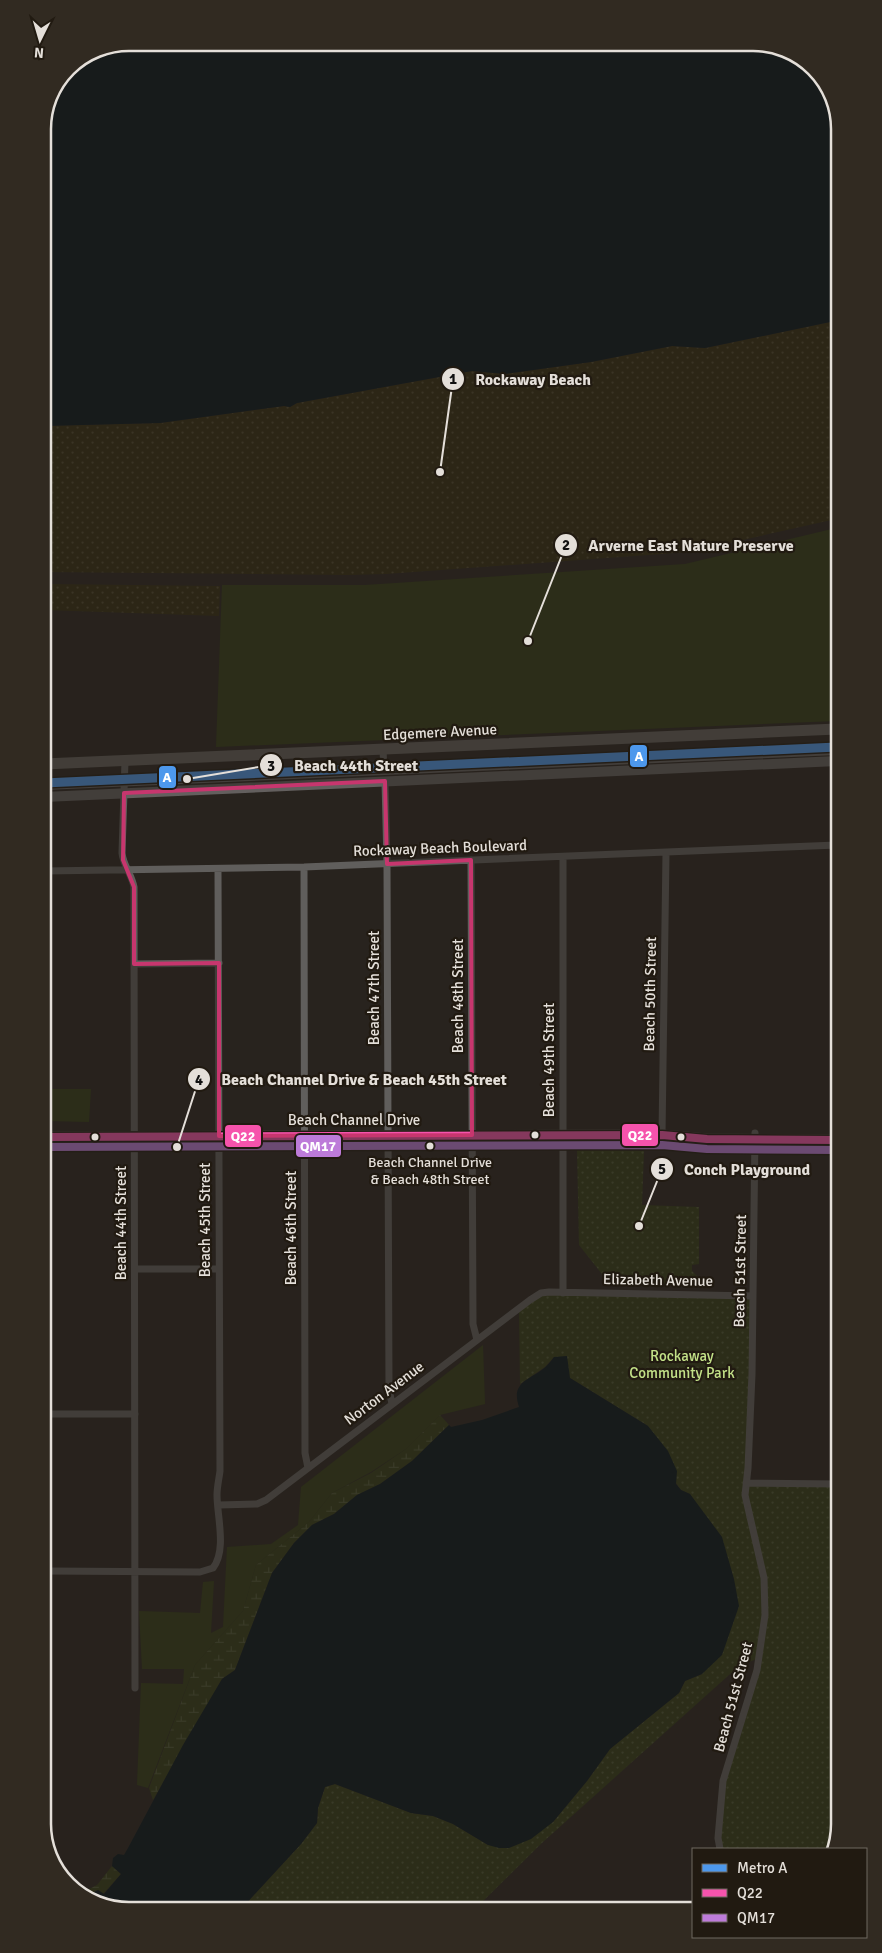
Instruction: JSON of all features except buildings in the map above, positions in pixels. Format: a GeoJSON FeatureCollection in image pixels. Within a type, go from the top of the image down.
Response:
{"type":"FeatureCollection","features":[{"type":"Feature","properties":{"kind":"main road","name":"Edgemere Avenue"},"geometry":{"type":"LineString","coordinates":[[51,764],[831,730]]}},
{"type":"Feature","properties":{"kind":"main road","name":"Beach Channel Drive"},"geometry":{"type":"LineString","coordinates":[[51,1137],[662,1135],[707,1139],[831,1133]]}},
{"type":"Feature","properties":{"kind":"main road","name":"Beach Channel Drive"},"geometry":{"type":"LineString","coordinates":[[755,1137],[831,1140]]}},
{"type":"Feature","properties":{"kind":"street"},"geometry":{"type":"LineString","coordinates":[[383,750],[384,770]]}},
{"type":"Feature","properties":{"kind":"street"},"geometry":{"type":"LineString","coordinates":[[51,785],[831,750]]}},
{"type":"Feature","properties":{"kind":"street","name":"Beach 44th Street"},"geometry":{"type":"LineString","coordinates":[[125,761],[122,853],[134,886],[135,1688]]}},
{"type":"Feature","properties":{"kind":"street"},"geometry":{"type":"LineString","coordinates":[[51,797],[831,761]]}},
{"type":"Feature","properties":{"kind":"street","name":"Beach 47th Street"},"geometry":{"type":"LineString","coordinates":[[384,782],[387,864],[389,1389],[392,1404]]}},
{"type":"Feature","properties":{"kind":"street","name":"Rockaway Beach Boulevard"},"geometry":{"type":"LineString","coordinates":[[51,871],[304,867],[831,845]]}},
{"type":"Feature","properties":{"kind":"street","name":"Beach 50th Street"},"geometry":{"type":"LineString","coordinates":[[662,1135],[666,853]]}},
{"type":"Feature","properties":{"kind":"street","name":"Beach 49th Street"},"geometry":{"type":"LineString","coordinates":[[563,857],[563,1293]]}},
{"type":"Feature","properties":{"kind":"street","name":"Beach 48th Street"},"geometry":{"type":"LineString","coordinates":[[471,860],[473,1324],[477,1340]]}},
{"type":"Feature","properties":{"kind":"street","name":"Beach 46th Street"},"geometry":{"type":"LineString","coordinates":[[304,867],[305,1453],[308,1468]]}},
{"type":"Feature","properties":{"kind":"street","name":"Beach 45th Street"},"geometry":{"type":"LineString","coordinates":[[136,1572],[200,1572],[213,1568],[219,1553],[219,1505],[217,1493],[220,1471],[218,869]]}},
{"type":"Feature","properties":{"kind":"street"},"geometry":{"type":"LineString","coordinates":[[134,964],[218,963]]}},
{"type":"Feature","properties":{"kind":"street","name":"Beach 51st Street"},"geometry":{"type":"LineString","coordinates":[[720,1848],[718,1838],[723,1781],[757,1670],[765,1615],[764,1578],[745,1495],[752,1374],[755,1137]]}},
{"type":"Feature","properties":{"kind":"street"},"geometry":{"type":"LineString","coordinates":[[135,1269],[219,1269]]}},
{"type":"Feature","properties":{"kind":"street","name":"Norton Avenue"},"geometry":{"type":"LineString","coordinates":[[219,1505],[260,1503],[534,1297],[545,1292],[563,1293]]}},
{"type":"Feature","properties":{"kind":"street","name":"Elizabeth Avenue"},"geometry":{"type":"LineString","coordinates":[[563,1293],[753,1296]]}},
{"type":"Feature","properties":{"kind":"street"},"geometry":{"type":"LineString","coordinates":[[51,1414],[135,1414]]}},
{"type":"Feature","properties":{"kind":"street"},"geometry":{"type":"LineString","coordinates":[[747,1483],[831,1484]]}},
{"type":"Feature","properties":{"kind":"street"},"geometry":{"type":"LineString","coordinates":[[51,1571],[136,1572]]}},
{"type":"Feature","properties":{"kind":"highlighted area"},"geometry":{"type":"Polygon","coordinates":[[[385,781],[387,864],[471,860],[472,1135],[219,1136],[219,963],[134,964],[134,887],[123,860],[124,793],[385,781]]]}},
{"type":"Feature","properties":{"kind":"green space"},"geometry":{"type":"Polygon","coordinates":[[[831,529],[831,721],[216,747],[222,585],[365,585],[685,564],[831,529]]]}},
{"type":"Feature","properties":{"kind":"green space"},"geometry":{"type":"Polygon","coordinates":[[[51,1089],[91,1089],[89,1122],[51,1121],[51,1089]]]}},
{"type":"Feature","properties":{"kind":"green space"},"geometry":{"type":"Polygon","coordinates":[[[577,1149],[644,1151],[642,1205],[699,1207],[699,1264],[692,1265],[692,1271],[698,1277],[698,1284],[609,1283],[579,1245],[577,1149]]]}},
{"type":"Feature","properties":{"kind":"green space","name":"Rockaway Community Park"},"geometry":{"type":"Polygon","coordinates":[[[541,1293],[753,1296],[747,1483],[831,1484],[831,1824],[827,1848],[720,1848],[722,1792],[759,1658],[739,1666],[543,1842],[482,1902],[247,1902],[301,1844],[317,1823],[318,1808],[325,1787],[335,1784],[411,1813],[433,1816],[453,1824],[488,1845],[553,1822],[587,1781],[610,1749],[679,1693],[685,1681],[702,1674],[703,1514],[690,1494],[681,1490],[676,1483],[676,1471],[648,1426],[570,1378],[554,1357],[545,1367],[520,1384],[519,1308],[541,1293]]]}},
{"type":"Feature","properties":{"kind":"green space"},"geometry":{"type":"Polygon","coordinates":[[[483,1345],[485,1404],[440,1415],[406,1449],[371,1472],[332,1493],[309,1522],[256,1565],[243,1611],[195,1665],[148,1788],[137,1785],[141,1683],[183,1684],[184,1669],[142,1669],[139,1611],[200,1613],[203,1582],[214,1581],[211,1633],[223,1627],[227,1547],[271,1544],[298,1525],[301,1487],[483,1345]]]}},
{"type":"Feature","properties":{"kind":"green space"},"geometry":{"type":"Polygon","coordinates":[[[440,1415],[449,1425],[412,1461],[380,1484],[357,1495],[334,1514],[312,1525],[294,1543],[272,1573],[235,1670],[222,1679],[153,1800],[149,1788],[195,1665],[243,1611],[256,1565],[309,1522],[332,1493],[371,1473],[406,1449],[440,1415]]]}},
{"type":"Feature","properties":{"kind":"green space"},"geometry":{"type":"Polygon","coordinates":[[[112,1866],[121,1874],[103,1894],[98,1890],[93,1892],[88,1890],[97,1885],[112,1866]]]}},
{"type":"Feature","properties":{"kind":"sand"},"geometry":{"type":"Polygon","coordinates":[[[831,322],[831,520],[689,552],[386,574],[51,572],[51,426],[160,423],[284,406],[290,407],[297,403],[472,371],[505,374],[591,362],[672,346],[705,348],[831,322]]]}},
{"type":"Feature","properties":{"kind":"sand"},"geometry":{"type":"Polygon","coordinates":[[[51,584],[220,586],[219,616],[51,610],[51,584]]]}},
{"type":"Feature","properties":{"kind":"shaded area"},"geometry":{"type":"Polygon","coordinates":[[[129,51],[758,51],[783,57],[800,67],[815,82],[827,104],[831,129],[831,322],[705,348],[672,346],[591,362],[505,374],[472,371],[297,403],[290,407],[284,406],[160,423],[51,426],[51,124],[59,95],[67,82],[78,71],[99,57],[129,51]]]}},
{"type":"Feature","properties":{"kind":"shaded area"},"geometry":{"type":"Polygon","coordinates":[[[567,1356],[570,1378],[648,1426],[668,1451],[677,1471],[676,1484],[681,1490],[690,1494],[722,1537],[734,1579],[739,1606],[722,1655],[702,1674],[685,1681],[679,1693],[610,1749],[587,1781],[553,1822],[531,1839],[509,1848],[488,1845],[453,1824],[433,1816],[411,1813],[335,1784],[325,1787],[318,1808],[317,1823],[301,1844],[247,1902],[124,1902],[104,1898],[93,1892],[98,1890],[104,1894],[121,1874],[112,1866],[113,1858],[118,1854],[124,1855],[183,1745],[222,1679],[235,1670],[272,1573],[294,1543],[312,1525],[334,1514],[357,1495],[380,1484],[412,1461],[449,1425],[451,1427],[482,1420],[519,1407],[517,1393],[519,1388],[526,1380],[544,1368],[554,1357],[567,1356]]]}},
{"type":"Feature","properties":{"kind":"metro line","name":"A"},"geometry":{"type":"LineString","coordinates":[[51,783],[831,747]]}},
{"type":"Feature","properties":{"kind":"transit line","name":"Q22"},"geometry":{"type":"LineString","coordinates":[[51,1137],[662,1135],[707,1139],[831,1140]]}},
{"type":"Feature","properties":{"kind":"transit line","name":"QM17"},"geometry":{"type":"LineString","coordinates":[[51,1147],[662,1145],[707,1149],[831,1150]]}},
{"type":"Feature","properties":{"kind":"place","name":"Rockaway Beach"},"geometry":{"type":"Point","coordinates":[440,472]}},
{"type":"Feature","properties":{"kind":"place","name":"Arverne East Nature Preserve"},"geometry":{"type":"Point","coordinates":[528,641]}},
{"type":"Feature","properties":{"kind":"place","name":"Beach 44th Street"},"geometry":{"type":"Point","coordinates":[187,779]}},
{"type":"Feature","properties":{"kind":"place","name":"Beach Channel Drive & Beach 48th Street"},"geometry":{"type":"Point","coordinates":[430,1146]}},
{"type":"Feature","properties":{"kind":"place","name":"Beach Channel Drive & Beach 45th Street"},"geometry":{"type":"Point","coordinates":[177,1147]}},
{"type":"Feature","properties":{"kind":"place","name":"Conch Playground"},"geometry":{"type":"Point","coordinates":[639,1226]}}]}
